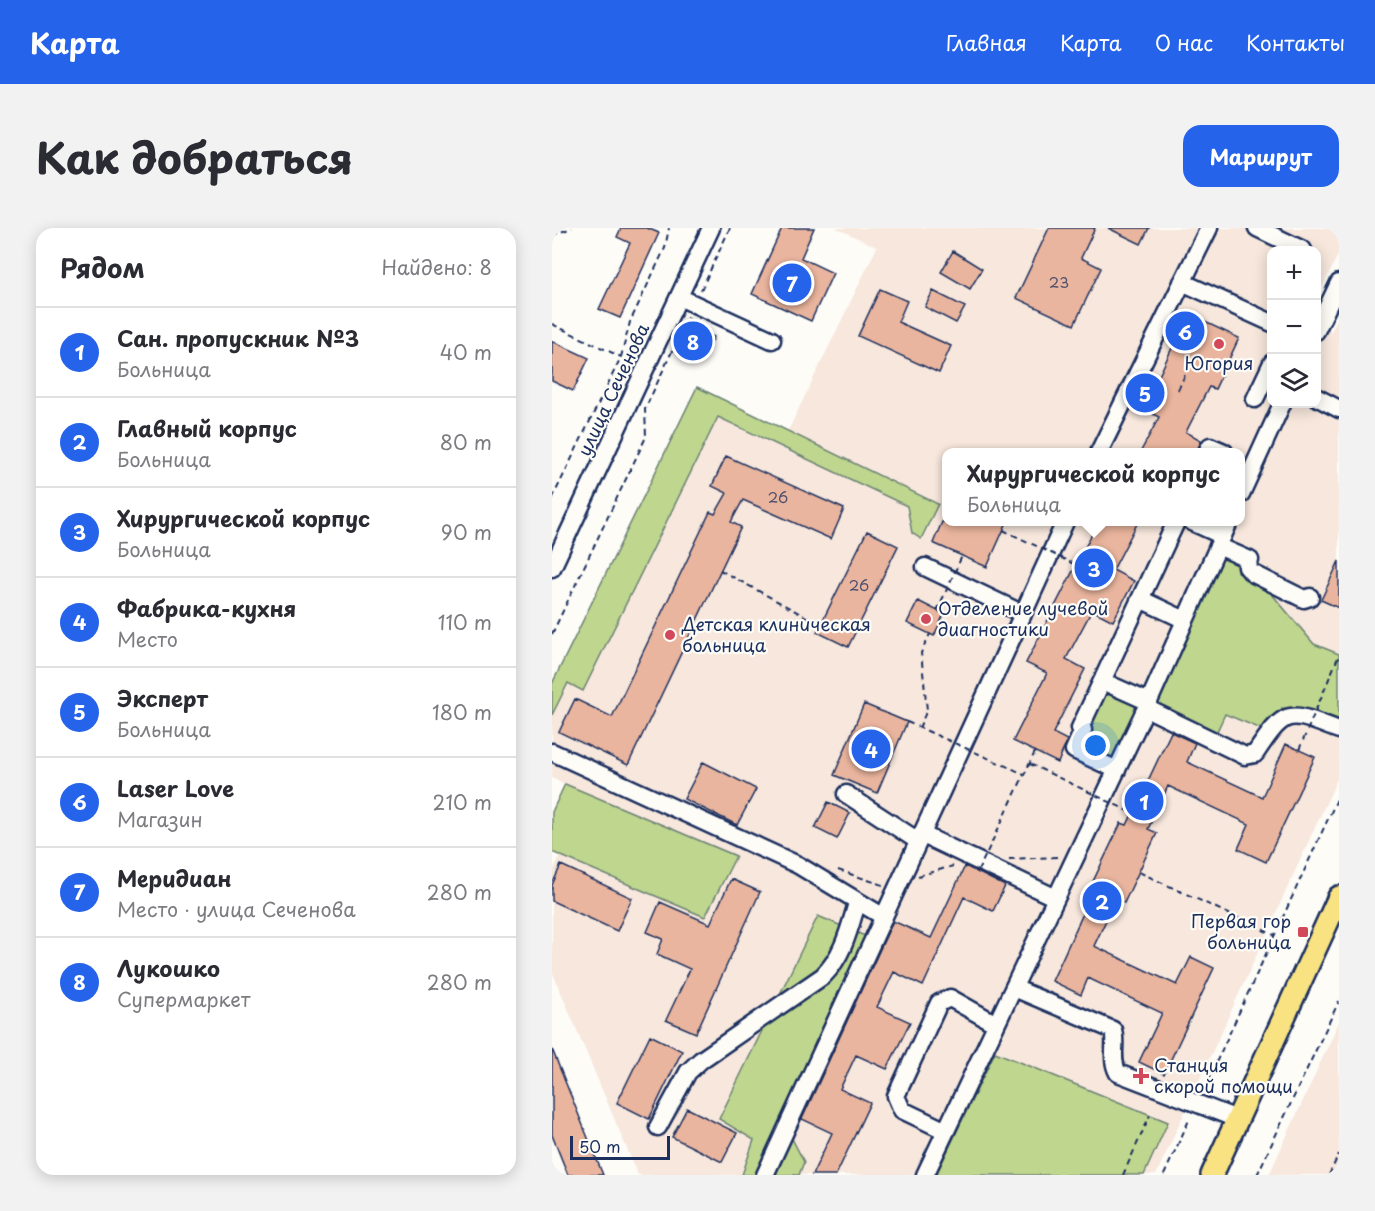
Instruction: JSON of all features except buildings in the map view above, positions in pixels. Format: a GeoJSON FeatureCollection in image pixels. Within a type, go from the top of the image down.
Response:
{"type":"FeatureCollection","features":[{"type":"Feature","properties":{"kind":"main road"},"geometry":{"type":"LineString","coordinates":[[1212,1175],[1339,897]]}},
{"type":"Feature","properties":{"kind":"street","name":"улица Сеченова"},"geometry":{"type":"LineString","coordinates":[[552,568],[686,301],[711,228]]}},
{"type":"Feature","properties":{"kind":"street"},"geometry":{"type":"LineString","coordinates":[[1101,448],[1209,228]]}},
{"type":"Feature","properties":{"kind":"street"},"geometry":{"type":"LineString","coordinates":[[1257,228],[1295,246]]}},
{"type":"Feature","properties":{"kind":"street"},"geometry":{"type":"LineString","coordinates":[[1182,282],[1267,321]]}},
{"type":"Feature","properties":{"kind":"street"},"geometry":{"type":"LineString","coordinates":[[1321,322],[1339,283]]}},
{"type":"Feature","properties":{"kind":"street"},"geometry":{"type":"LineString","coordinates":[[686,301],[772,340]]}},
{"type":"Feature","properties":{"kind":"street"},"geometry":{"type":"LineString","coordinates":[[1255,399],[1267,374]]}},
{"type":"Feature","properties":{"kind":"street"},"geometry":{"type":"LineString","coordinates":[[1321,399],[1339,409]]}},
{"type":"Feature","properties":{"kind":"street"},"geometry":{"type":"LineString","coordinates":[[1247,463],[1280,408]]}},
{"type":"Feature","properties":{"kind":"street"},"geometry":{"type":"LineString","coordinates":[[765,1175],[1063,526]]}},
{"type":"Feature","properties":{"kind":"street"},"geometry":{"type":"LineString","coordinates":[[1117,770],[1074,750],[1083,730],[1080,728],[1174,526]]}},
{"type":"Feature","properties":{"kind":"street"},"geometry":{"type":"LineString","coordinates":[[1202,526],[1223,534],[1250,560],[1247,567],[1252,573],[1304,599],[1310,597]]}},
{"type":"Feature","properties":{"kind":"street"},"geometry":{"type":"LineString","coordinates":[[925,1175],[1117,770],[1223,534]]}},
{"type":"Feature","properties":{"kind":"street"},"geometry":{"type":"LineString","coordinates":[[925,567],[1023,614]]}},
{"type":"Feature","properties":{"kind":"street"},"geometry":{"type":"LineString","coordinates":[[1140,599],[1185,620]]}},
{"type":"Feature","properties":{"kind":"street"},"geometry":{"type":"LineString","coordinates":[[1102,681],[1245,756],[1256,754],[1273,727],[1290,715],[1300,715],[1339,730]]}},
{"type":"Feature","properties":{"kind":"street"},"geometry":{"type":"LineString","coordinates":[[552,752],[798,865],[857,903],[884,917]]}},
{"type":"Feature","properties":{"kind":"street"},"geometry":{"type":"LineString","coordinates":[[846,794],[919,838],[1056,898]]}},
{"type":"Feature","properties":{"kind":"street"},"geometry":{"type":"LineString","coordinates":[[658,1127],[688,1072],[701,1060],[823,976],[834,966],[843,948],[857,903]]}},
{"type":"Feature","properties":{"kind":"street"},"geometry":{"type":"LineString","coordinates":[[1014,988],[1113,1029],[1115,1039],[1113,1058],[1118,1073],[1237,1119]]}},
{"type":"Feature","properties":{"kind":"street"},"geometry":{"type":"LineString","coordinates":[[946,1131],[902,1110],[897,1104],[896,1096],[939,1003],[950,998],[996,1024]]}},
{"type":"Feature","properties":{"kind":"path"},"geometry":{"type":"LineString","coordinates":[[552,235],[572,228]]}},
{"type":"Feature","properties":{"kind":"path"},"geometry":{"type":"LineString","coordinates":[[552,499],[621,357],[630,322],[665,248],[669,228]]}},
{"type":"Feature","properties":{"kind":"path"},"geometry":{"type":"LineString","coordinates":[[552,634],[646,437],[645,409],[686,301],[730,228]]}},
{"type":"Feature","properties":{"kind":"path"},"geometry":{"type":"LineString","coordinates":[[552,324],[621,357]]}},
{"type":"Feature","properties":{"kind":"path"},"geometry":{"type":"LineString","coordinates":[[1178,390],[1185,375]]}},
{"type":"Feature","properties":{"kind":"path"},"geometry":{"type":"LineString","coordinates":[[1003,530],[1076,565]]}},
{"type":"Feature","properties":{"kind":"path"},"geometry":{"type":"LineString","coordinates":[[937,611],[963,556]]}},
{"type":"Feature","properties":{"kind":"path"},"geometry":{"type":"LineString","coordinates":[[720,570],[820,625]]}},
{"type":"Feature","properties":{"kind":"path"},"geometry":{"type":"LineString","coordinates":[[920,728],[927,710],[921,654],[930,634]]}},
{"type":"Feature","properties":{"kind":"path"},"geometry":{"type":"LineString","coordinates":[[1299,750],[1339,655]]}},
{"type":"Feature","properties":{"kind":"path"},"geometry":{"type":"LineString","coordinates":[[907,722],[1024,774]]}},
{"type":"Feature","properties":{"kind":"path"},"geometry":{"type":"LineString","coordinates":[[978,871],[1035,752]]}},
{"type":"Feature","properties":{"kind":"path"},"geometry":{"type":"LineString","coordinates":[[1029,764],[1133,813]]}},
{"type":"Feature","properties":{"kind":"path"},"geometry":{"type":"LineString","coordinates":[[1164,1175],[1339,795]]}},
{"type":"Feature","properties":{"kind":"path"},"geometry":{"type":"LineString","coordinates":[[1139,872],[1274,935]]}},
{"type":"Feature","properties":{"kind":"path"},"geometry":{"type":"LineString","coordinates":[[1257,1175],[1339,1001]]}},
{"type":"Feature","properties":{"kind":"path"},"geometry":{"type":"LineString","coordinates":[[1123,1175],[1150,1115]]}},
{"type":"Feature","properties":{"kind":"path"},"geometry":{"type":"LineString","coordinates":[[1329,1175],[1339,1154]]}},
{"type":"Feature","properties":{"kind":"shaded area"},"geometry":{"type":"Polygon","coordinates":[[[836,228],[1339,228],[1339,253],[1321,290],[1321,246],[1267,246],[1267,408],[1321,408],[1321,325],[1331,330],[1328,339],[1339,315],[1339,775],[1156,1175],[638,1175],[552,971],[552,873],[560,856],[552,852],[552,812],[565,784],[552,778],[552,684],[697,387],[788,431],[877,247],[836,228]]]}},
{"type":"Feature","properties":{"kind":"shaded area"},"geometry":{"type":"Polygon","coordinates":[[[1339,1022],[1339,1175],[1269,1175],[1339,1022]]]}},
{"type":"Feature","properties":{"kind":"green space"},"geometry":{"type":"Polygon","coordinates":[[[697,387],[938,504],[921,539],[912,533],[907,506],[718,417],[583,691],[568,683],[552,715],[552,684],[697,387]]]}},
{"type":"Feature","properties":{"kind":"green space"},"geometry":{"type":"Polygon","coordinates":[[[1223,536],[1314,644],[1339,654],[1339,730],[1282,708],[1271,733],[1225,714],[1213,740],[1146,708],[1117,770],[1074,750],[1102,681],[1148,702],[1223,536]]]}},
{"type":"Feature","properties":{"kind":"green space"},"geometry":{"type":"Polygon","coordinates":[[[565,784],[736,856],[705,917],[552,852],[552,812],[565,784]]]}},
{"type":"Feature","properties":{"kind":"green space"},"geometry":{"type":"Polygon","coordinates":[[[818,916],[872,939],[782,1119],[804,1162],[799,1175],[742,1175],[754,1140],[719,1119],[818,916]]]}},
{"type":"Feature","properties":{"kind":"green space"},"geometry":{"type":"Polygon","coordinates":[[[995,1052],[1168,1122],[1144,1175],[936,1175],[995,1052]]]}},
{"type":"Feature","properties":{"kind":"place","name":"Меридиан"},"geometry":{"type":"Point","coordinates":[792,283]}},
{"type":"Feature","properties":{"kind":"place","name":"Laser Love"},"geometry":{"type":"Point","coordinates":[1185,331]}},
{"type":"Feature","properties":{"kind":"place","name":"Лукошко"},"geometry":{"type":"Point","coordinates":[693,341]}},
{"type":"Feature","properties":{"kind":"place","name":"Югория"},"geometry":{"type":"Point","coordinates":[1219,344]}},
{"type":"Feature","properties":{"kind":"place","name":"Эксперт"},"geometry":{"type":"Point","coordinates":[1145,393]}},
{"type":"Feature","properties":{"kind":"place","name":"Хирургической корпус"},"geometry":{"type":"Point","coordinates":[1094,568]}},
{"type":"Feature","properties":{"kind":"place","name":"Отделение лучевой диагностики"},"geometry":{"type":"Point","coordinates":[926,619]}},
{"type":"Feature","properties":{"kind":"place","name":"Детская клиническая больница"},"geometry":{"type":"Point","coordinates":[670,635]}},
{"type":"Feature","properties":{"kind":"place","name":"Фабрика-кухня"},"geometry":{"type":"Point","coordinates":[871,749]}},
{"type":"Feature","properties":{"kind":"place","name":"Сан. пропускник №3"},"geometry":{"type":"Point","coordinates":[1144,801]}},
{"type":"Feature","properties":{"kind":"place","name":"Главный корпус"},"geometry":{"type":"Point","coordinates":[1102,901]}},
{"type":"Feature","properties":{"kind":"place","name":"Первая гор больница"},"geometry":{"type":"Point","coordinates":[1303,932]}},
{"type":"Feature","properties":{"kind":"place","name":"Станция скорой помощи"},"geometry":{"type":"Point","coordinates":[1141,1076]}}]}
